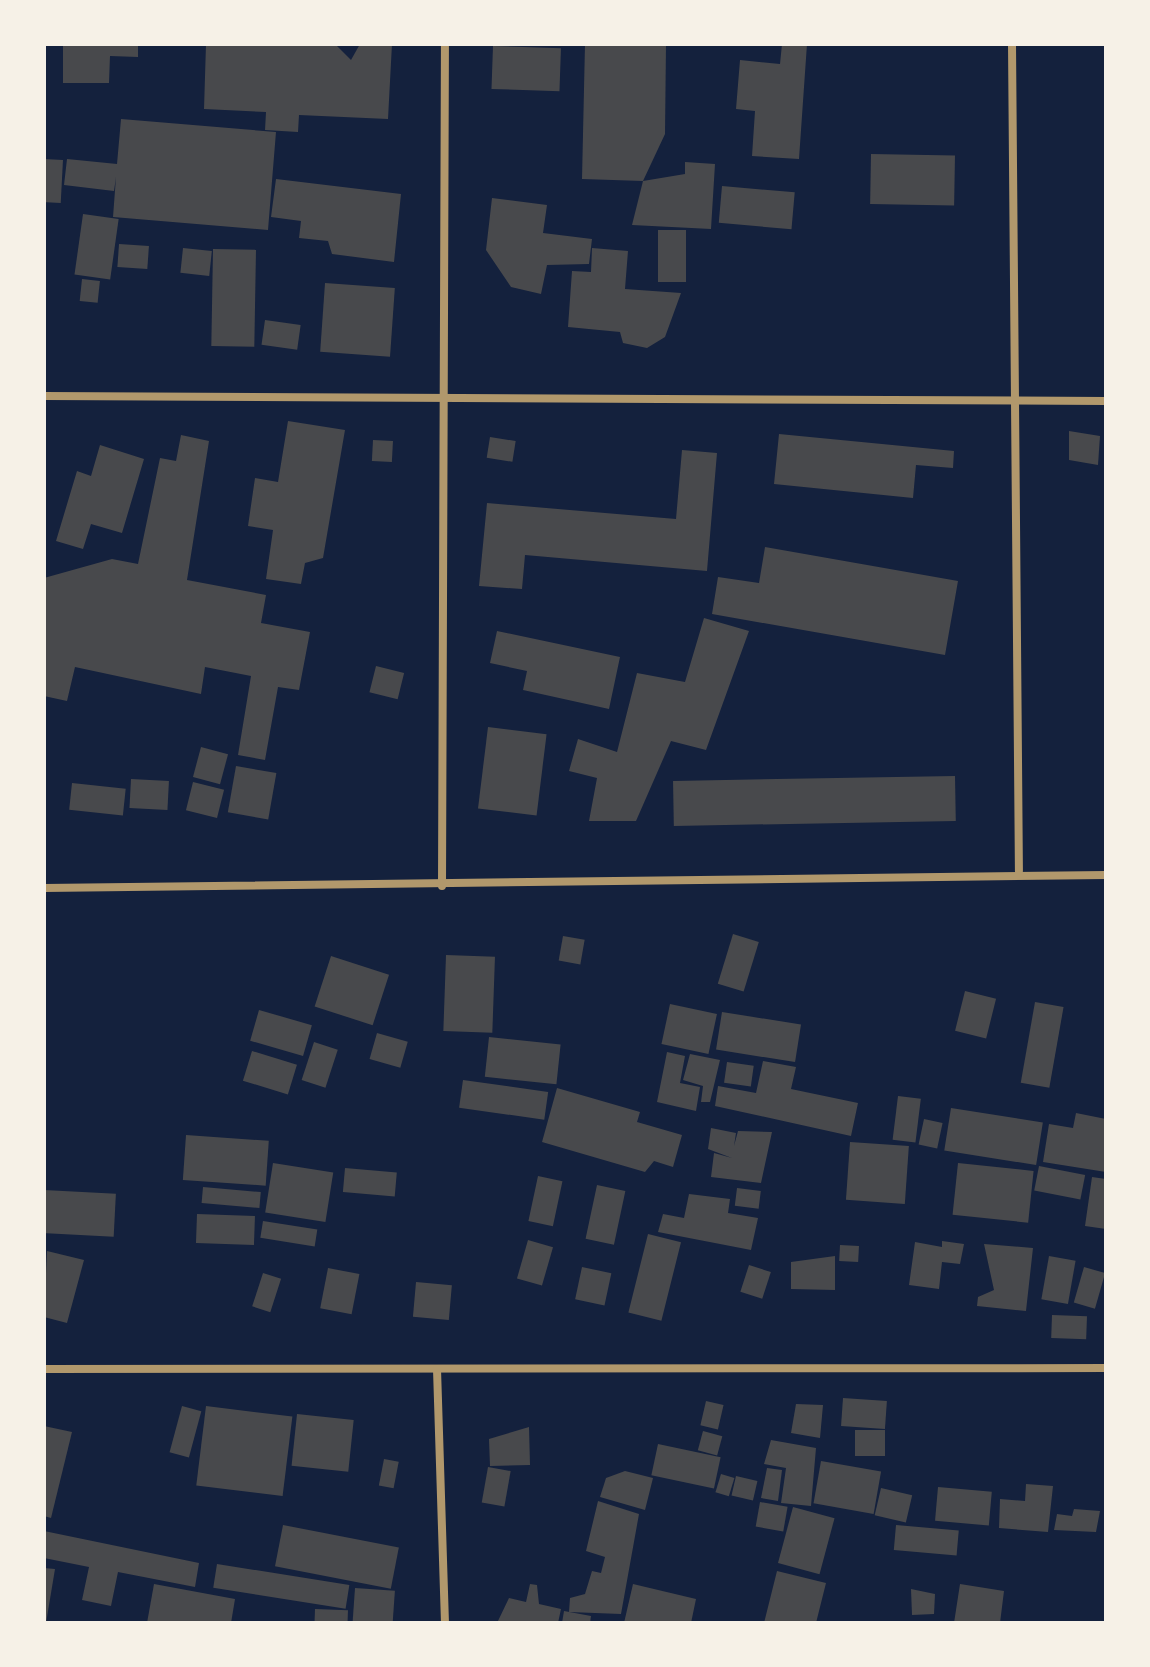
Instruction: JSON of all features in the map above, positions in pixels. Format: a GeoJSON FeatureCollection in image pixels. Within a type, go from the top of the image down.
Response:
{"type":"FeatureCollection","features":[{"type":"Feature","properties":{"kind":"street"},"geometry":{"type":"LineString","coordinates":[[442,886],[445,44]]}},
{"type":"Feature","properties":{"kind":"street"},"geometry":{"type":"LineString","coordinates":[[1012,44],[1019,871]]}},
{"type":"Feature","properties":{"kind":"street"},"geometry":{"type":"LineString","coordinates":[[44,396],[443,402],[1106,401]]}},
{"type":"Feature","properties":{"kind":"street"},"geometry":{"type":"LineString","coordinates":[[44,888],[442,886],[1019,871],[1106,875]]}},
{"type":"Feature","properties":{"kind":"street"},"geometry":{"type":"LineString","coordinates":[[44,1369],[1106,1368]]}},
{"type":"Feature","properties":{"kind":"street"},"geometry":{"type":"LineString","coordinates":[[437,1369],[445,1623]]}},
{"type":"Feature","properties":{"kind":"building"},"geometry":{"type":"Polygon","coordinates":[[[63,44],[138,44],[138,57],[110,56],[109,83],[63,83],[63,44]]]}},
{"type":"Feature","properties":{"kind":"building"},"geometry":{"type":"Polygon","coordinates":[[[206,44],[335,44],[351,60],[360,44],[392,44],[388,119],[299,115],[298,132],[265,130],[266,112],[204,109],[206,44]]]}},
{"type":"Feature","properties":{"kind":"building"},"geometry":{"type":"Polygon","coordinates":[[[585,44],[666,44],[665,134],[643,181],[582,179],[585,44]]]}},
{"type":"Feature","properties":{"kind":"building"},"geometry":{"type":"Polygon","coordinates":[[[782,44],[807,44],[799,159],[752,156],[755,111],[736,109],[740,60],[780,64],[782,44]]]}},
{"type":"Feature","properties":{"kind":"building"},"geometry":{"type":"Polygon","coordinates":[[[493,46],[561,48],[559,91],[491,89],[493,46]]]}},
{"type":"Feature","properties":{"kind":"building"},"geometry":{"type":"Polygon","coordinates":[[[121,119],[276,132],[268,230],[113,217],[116,177],[114,191],[64,185],[67,159],[117,164],[121,119]]]}},
{"type":"Feature","properties":{"kind":"building"},"geometry":{"type":"Polygon","coordinates":[[[871,154],[955,155],[954,205],[870,204],[871,154]]]}},
{"type":"Feature","properties":{"kind":"building"},"geometry":{"type":"Polygon","coordinates":[[[44,159],[63,160],[61,203],[44,202],[44,159]]]}},
{"type":"Feature","properties":{"kind":"building"},"geometry":{"type":"Polygon","coordinates":[[[685,162],[715,164],[711,229],[632,225],[643,181],[685,174],[685,162]]]}},
{"type":"Feature","properties":{"kind":"building"},"geometry":{"type":"Polygon","coordinates":[[[276,179],[401,194],[394,262],[332,254],[328,241],[299,238],[301,221],[271,217],[276,179]]]}},
{"type":"Feature","properties":{"kind":"building"},"geometry":{"type":"Polygon","coordinates":[[[722,186],[795,192],[791,229],[719,223],[722,186]]]}},
{"type":"Feature","properties":{"kind":"building"},"geometry":{"type":"Polygon","coordinates":[[[492,198],[547,205],[543,233],[592,239],[589,264],[547,265],[541,294],[511,287],[486,250],[492,198]]]}},
{"type":"Feature","properties":{"kind":"building"},"geometry":{"type":"Polygon","coordinates":[[[83,214],[119,219],[110,279],[75,274],[83,214]]]}},
{"type":"Feature","properties":{"kind":"building"},"geometry":{"type":"Polygon","coordinates":[[[658,230],[686,230],[686,282],[658,282],[658,230]]]}},
{"type":"Feature","properties":{"kind":"building"},"geometry":{"type":"Polygon","coordinates":[[[119,244],[149,246],[147,269],[117,267],[119,244]]]}},
{"type":"Feature","properties":{"kind":"building"},"geometry":{"type":"Polygon","coordinates":[[[183,248],[212,251],[209,276],[180,273],[183,248]]]}},
{"type":"Feature","properties":{"kind":"building"},"geometry":{"type":"Polygon","coordinates":[[[592,248],[628,251],[625,289],[681,293],[665,337],[647,348],[623,343],[620,332],[568,327],[572,271],[591,272],[592,248]]]}},
{"type":"Feature","properties":{"kind":"building"},"geometry":{"type":"Polygon","coordinates":[[[213,249],[256,250],[254,347],[211,346],[213,249]]]}},
{"type":"Feature","properties":{"kind":"building"},"geometry":{"type":"Polygon","coordinates":[[[82,279],[100,281],[98,303],[80,301],[82,279]]]}},
{"type":"Feature","properties":{"kind":"building"},"geometry":{"type":"Polygon","coordinates":[[[325,283],[395,288],[390,357],[320,352],[325,283]]]}},
{"type":"Feature","properties":{"kind":"building"},"geometry":{"type":"Polygon","coordinates":[[[265,320],[301,325],[297,350],[262,345],[265,320]]]}},
{"type":"Feature","properties":{"kind":"building"},"geometry":{"type":"Polygon","coordinates":[[[288,421],[345,430],[323,558],[305,563],[301,584],[266,579],[273,530],[248,526],[255,478],[278,482],[288,421]]]}},
{"type":"Feature","properties":{"kind":"building"},"geometry":{"type":"Polygon","coordinates":[[[1069,431],[1100,436],[1098,465],[1069,460],[1069,431]]]}},
{"type":"Feature","properties":{"kind":"building"},"geometry":{"type":"Polygon","coordinates":[[[779,434],[954,451],[953,468],[916,465],[913,498],[774,484],[779,434]]]}},
{"type":"Feature","properties":{"kind":"building"},"geometry":{"type":"Polygon","coordinates":[[[181,435],[209,441],[187,580],[266,595],[261,623],[310,632],[299,690],[278,687],[265,760],[238,755],[251,676],[205,667],[201,694],[75,667],[67,701],[44,696],[44,578],[112,559],[138,564],[160,458],[176,461],[181,435]]]}},
{"type":"Feature","properties":{"kind":"building"},"geometry":{"type":"Polygon","coordinates":[[[490,437],[516,441],[512,462],[487,458],[490,437]]]}},
{"type":"Feature","properties":{"kind":"building"},"geometry":{"type":"Polygon","coordinates":[[[373,440],[393,441],[392,462],[372,461],[373,440]]]}},
{"type":"Feature","properties":{"kind":"building"},"geometry":{"type":"Polygon","coordinates":[[[100,445],[144,459],[122,533],[91,524],[83,549],[56,541],[77,471],[91,476],[100,445]]]}},
{"type":"Feature","properties":{"kind":"building"},"geometry":{"type":"Polygon","coordinates":[[[682,450],[717,453],[707,571],[525,555],[522,589],[479,586],[487,503],[676,519],[682,450]]]}},
{"type":"Feature","properties":{"kind":"building"},"geometry":{"type":"Polygon","coordinates":[[[765,547],[958,581],[945,655],[712,614],[718,577],[759,583],[765,547]]]}},
{"type":"Feature","properties":{"kind":"building"},"geometry":{"type":"Polygon","coordinates":[[[704,618],[749,631],[706,750],[671,741],[636,821],[589,821],[597,778],[569,771],[578,739],[617,752],[637,673],[685,682],[704,618]]]}},
{"type":"Feature","properties":{"kind":"building"},"geometry":{"type":"Polygon","coordinates":[[[497,631],[620,657],[609,709],[523,690],[527,671],[490,663],[497,631]]]}},
{"type":"Feature","properties":{"kind":"building"},"geometry":{"type":"Polygon","coordinates":[[[376,666],[404,673],[398,699],[369,692],[376,666]]]}},
{"type":"Feature","properties":{"kind":"building"},"geometry":{"type":"Polygon","coordinates":[[[488,727],[547,734],[537,816],[478,808],[488,727]]]}},
{"type":"Feature","properties":{"kind":"building"},"geometry":{"type":"Polygon","coordinates":[[[201,747],[228,754],[220,784],[193,777],[201,747]]]}},
{"type":"Feature","properties":{"kind":"building"},"geometry":{"type":"Polygon","coordinates":[[[236,766],[276,773],[268,819],[228,812],[236,766]]]}},
{"type":"Feature","properties":{"kind":"building"},"geometry":{"type":"Polygon","coordinates":[[[955,776],[956,821],[674,826],[673,781],[955,776]]]}},
{"type":"Feature","properties":{"kind":"building"},"geometry":{"type":"Polygon","coordinates":[[[131,779],[169,781],[167,810],[129,808],[131,779]]]}},
{"type":"Feature","properties":{"kind":"building"},"geometry":{"type":"Polygon","coordinates":[[[193,782],[224,790],[217,818],[186,810],[193,782]]]}},
{"type":"Feature","properties":{"kind":"building"},"geometry":{"type":"Polygon","coordinates":[[[72,783],[126,789],[123,815],[69,810],[72,783]]]}},
{"type":"Feature","properties":{"kind":"building"},"geometry":{"type":"Polygon","coordinates":[[[733,934],[759,942],[744,992],[718,984],[733,934]]]}},
{"type":"Feature","properties":{"kind":"building"},"geometry":{"type":"Polygon","coordinates":[[[563,936],[585,940],[580,964],[559,961],[563,936]]]}},
{"type":"Feature","properties":{"kind":"building"},"geometry":{"type":"Polygon","coordinates":[[[446,955],[495,957],[492,1033],[443,1031],[446,955]]]}},
{"type":"Feature","properties":{"kind":"building"},"geometry":{"type":"Polygon","coordinates":[[[331,956],[389,975],[373,1025],[315,1006],[331,956]]]}},
{"type":"Feature","properties":{"kind":"building"},"geometry":{"type":"Polygon","coordinates":[[[965,991],[996,999],[986,1039],[955,1031],[965,991]]]}},
{"type":"Feature","properties":{"kind":"building"},"geometry":{"type":"Polygon","coordinates":[[[1035,1002],[1064,1007],[1049,1088],[1021,1083],[1035,1002]]]}},
{"type":"Feature","properties":{"kind":"building"},"geometry":{"type":"Polygon","coordinates":[[[670,1004],[717,1014],[708,1054],[661,1044],[670,1004]]]}},
{"type":"Feature","properties":{"kind":"building"},"geometry":{"type":"Polygon","coordinates":[[[259,1010],[312,1025],[303,1056],[250,1041],[259,1010]]]}},
{"type":"Feature","properties":{"kind":"building"},"geometry":{"type":"Polygon","coordinates":[[[722,1012],[801,1025],[795,1062],[716,1050],[722,1012]]]}},
{"type":"Feature","properties":{"kind":"building"},"geometry":{"type":"Polygon","coordinates":[[[377,1033],[408,1042],[400,1068],[370,1059],[377,1033]]]}},
{"type":"Feature","properties":{"kind":"building"},"geometry":{"type":"Polygon","coordinates":[[[489,1037],[561,1045],[556,1084],[485,1077],[489,1037]]]}},
{"type":"Feature","properties":{"kind":"building"},"geometry":{"type":"Polygon","coordinates":[[[314,1042],[338,1050],[325,1088],[302,1080],[314,1042]]]}},
{"type":"Feature","properties":{"kind":"building"},"geometry":{"type":"Polygon","coordinates":[[[252,1051],[297,1065],[288,1094],[243,1081],[252,1051]]]}},
{"type":"Feature","properties":{"kind":"building"},"geometry":{"type":"Polygon","coordinates":[[[667,1052],[685,1056],[680,1083],[700,1087],[696,1111],[657,1102],[667,1052]]]}},
{"type":"Feature","properties":{"kind":"building"},"geometry":{"type":"Polygon","coordinates":[[[690,1054],[720,1060],[710,1102],[701,1102],[703,1086],[683,1080],[690,1054]]]}},
{"type":"Feature","properties":{"kind":"building"},"geometry":{"type":"Polygon","coordinates":[[[763,1061],[796,1067],[791,1089],[858,1103],[851,1136],[715,1106],[718,1086],[756,1093],[763,1061]]]}},
{"type":"Feature","properties":{"kind":"building"},"geometry":{"type":"Polygon","coordinates":[[[727,1062],[754,1066],[751,1087],[724,1083],[727,1062]]]}},
{"type":"Feature","properties":{"kind":"building"},"geometry":{"type":"Polygon","coordinates":[[[463,1080],[548,1092],[544,1120],[459,1108],[463,1080]]]}},
{"type":"Feature","properties":{"kind":"building"},"geometry":{"type":"Polygon","coordinates":[[[557,1088],[640,1112],[637,1122],[682,1135],[673,1167],[654,1161],[645,1172],[542,1142],[557,1088]]]}},
{"type":"Feature","properties":{"kind":"building"},"geometry":{"type":"Polygon","coordinates":[[[898,1096],[921,1099],[915,1142],[893,1140],[898,1096]]]}},
{"type":"Feature","properties":{"kind":"building"},"geometry":{"type":"Polygon","coordinates":[[[951,1108],[1043,1123],[1036,1165],[944,1150],[951,1108]]]}},
{"type":"Feature","properties":{"kind":"building"},"geometry":{"type":"Polygon","coordinates":[[[1076,1113],[1106,1119],[1106,1172],[1043,1162],[1049,1124],[1073,1128],[1076,1113]]]}},
{"type":"Feature","properties":{"kind":"building"},"geometry":{"type":"Polygon","coordinates":[[[924,1119],[943,1123],[937,1148],[919,1144],[924,1119]]]}},
{"type":"Feature","properties":{"kind":"building"},"geometry":{"type":"Polygon","coordinates":[[[711,1128],[736,1133],[734,1146],[738,1131],[772,1132],[761,1183],[711,1177],[714,1153],[732,1158],[708,1149],[711,1128]]]}},
{"type":"Feature","properties":{"kind":"building"},"geometry":{"type":"Polygon","coordinates":[[[186,1135],[269,1141],[266,1186],[183,1180],[186,1135]]]}},
{"type":"Feature","properties":{"kind":"building"},"geometry":{"type":"Polygon","coordinates":[[[850,1142],[909,1146],[905,1204],[846,1200],[850,1142]]]}},
{"type":"Feature","properties":{"kind":"building"},"geometry":{"type":"Polygon","coordinates":[[[273,1163],[333,1173],[325,1222],[265,1212],[273,1163]]]}},
{"type":"Feature","properties":{"kind":"building"},"geometry":{"type":"Polygon","coordinates":[[[958,1163],[1034,1171],[1028,1223],[953,1215],[958,1163]]]}},
{"type":"Feature","properties":{"kind":"building"},"geometry":{"type":"Polygon","coordinates":[[[1039,1166],[1085,1175],[1080,1200],[1034,1191],[1039,1166]]]}},
{"type":"Feature","properties":{"kind":"building"},"geometry":{"type":"Polygon","coordinates":[[[345,1168],[397,1173],[395,1196],[343,1192],[345,1168]]]}},
{"type":"Feature","properties":{"kind":"building"},"geometry":{"type":"Polygon","coordinates":[[[538,1176],[562,1181],[553,1226],[528,1221],[538,1176]]]}},
{"type":"Feature","properties":{"kind":"building"},"geometry":{"type":"Polygon","coordinates":[[[1092,1177],[1106,1179],[1106,1229],[1085,1226],[1092,1177]]]}},
{"type":"Feature","properties":{"kind":"building"},"geometry":{"type":"Polygon","coordinates":[[[597,1185],[625,1191],[614,1245],[586,1239],[597,1185]]]}},
{"type":"Feature","properties":{"kind":"building"},"geometry":{"type":"Polygon","coordinates":[[[203,1187],[261,1192],[259,1208],[202,1203],[203,1187]]]}},
{"type":"Feature","properties":{"kind":"building"},"geometry":{"type":"Polygon","coordinates":[[[737,1188],[761,1191],[759,1209],[735,1206],[737,1188]]]}},
{"type":"Feature","properties":{"kind":"building"},"geometry":{"type":"Polygon","coordinates":[[[44,1190],[116,1194],[114,1237],[44,1233],[44,1190]]]}},
{"type":"Feature","properties":{"kind":"building"},"geometry":{"type":"Polygon","coordinates":[[[689,1194],[730,1199],[728,1213],[758,1218],[751,1250],[658,1232],[663,1214],[684,1218],[689,1194]]]}},
{"type":"Feature","properties":{"kind":"building"},"geometry":{"type":"Polygon","coordinates":[[[197,1214],[255,1216],[254,1245],[196,1243],[197,1214]]]}},
{"type":"Feature","properties":{"kind":"building"},"geometry":{"type":"Polygon","coordinates":[[[263,1221],[317,1230],[315,1246],[260,1238],[263,1221]]]}},
{"type":"Feature","properties":{"kind":"building"},"geometry":{"type":"Polygon","coordinates":[[[648,1234],[681,1242],[661,1321],[628,1313],[648,1234]]]}},
{"type":"Feature","properties":{"kind":"building"},"geometry":{"type":"Polygon","coordinates":[[[528,1240],[553,1247],[542,1286],[517,1278],[528,1240]]]}},
{"type":"Feature","properties":{"kind":"building"},"geometry":{"type":"Polygon","coordinates":[[[942,1241],[964,1244],[960,1264],[942,1262],[939,1289],[909,1285],[915,1242],[942,1247],[942,1241]]]}},
{"type":"Feature","properties":{"kind":"building"},"geometry":{"type":"Polygon","coordinates":[[[984,1244],[1033,1248],[1026,1311],[977,1306],[978,1297],[994,1290],[984,1244]]]}},
{"type":"Feature","properties":{"kind":"building"},"geometry":{"type":"Polygon","coordinates":[[[840,1245],[859,1246],[858,1262],[839,1261],[840,1245]]]}},
{"type":"Feature","properties":{"kind":"building"},"geometry":{"type":"Polygon","coordinates":[[[47,1251],[84,1260],[67,1323],[44,1317],[47,1251]]]}},
{"type":"Feature","properties":{"kind":"building"},"geometry":{"type":"Polygon","coordinates":[[[835,1256],[835,1290],[791,1289],[791,1262],[835,1256]]]}},
{"type":"Feature","properties":{"kind":"building"},"geometry":{"type":"Polygon","coordinates":[[[1049,1256],[1076,1261],[1068,1304],[1041,1299],[1049,1256]]]}},
{"type":"Feature","properties":{"kind":"building"},"geometry":{"type":"Polygon","coordinates":[[[749,1265],[771,1272],[762,1299],[740,1292],[749,1265]]]}},
{"type":"Feature","properties":{"kind":"building"},"geometry":{"type":"Polygon","coordinates":[[[582,1267],[611,1273],[604,1306],[575,1299],[582,1267]]]}},
{"type":"Feature","properties":{"kind":"building"},"geometry":{"type":"Polygon","coordinates":[[[1084,1267],[1105,1273],[1095,1309],[1074,1303],[1084,1267]]]}},
{"type":"Feature","properties":{"kind":"building"},"geometry":{"type":"Polygon","coordinates":[[[328,1268],[359,1274],[352,1314],[320,1308],[328,1268]]]}},
{"type":"Feature","properties":{"kind":"building"},"geometry":{"type":"Polygon","coordinates":[[[263,1273],[281,1279],[270,1312],[252,1306],[263,1273]]]}},
{"type":"Feature","properties":{"kind":"building"},"geometry":{"type":"Polygon","coordinates":[[[416,1282],[452,1285],[449,1320],[413,1317],[416,1282]]]}},
{"type":"Feature","properties":{"kind":"building"},"geometry":{"type":"Polygon","coordinates":[[[1052,1315],[1087,1316],[1086,1339],[1051,1338],[1052,1315]]]}},
{"type":"Feature","properties":{"kind":"building"},"geometry":{"type":"Polygon","coordinates":[[[843,1398],[887,1401],[885,1429],[841,1426],[843,1398]]]}},
{"type":"Feature","properties":{"kind":"building"},"geometry":{"type":"Polygon","coordinates":[[[706,1401],[724,1405],[718,1429],[700,1425],[706,1401]]]}},
{"type":"Feature","properties":{"kind":"building"},"geometry":{"type":"Polygon","coordinates":[[[796,1404],[823,1405],[820,1438],[791,1433],[796,1404]]]}},
{"type":"Feature","properties":{"kind":"building"},"geometry":{"type":"Polygon","coordinates":[[[182,1406],[201,1411],[189,1458],[170,1452],[182,1406]]]}},
{"type":"Feature","properties":{"kind":"building"},"geometry":{"type":"Polygon","coordinates":[[[206,1406],[292,1417],[283,1496],[196,1485],[206,1406]]]}},
{"type":"Feature","properties":{"kind":"building"},"geometry":{"type":"Polygon","coordinates":[[[297,1414],[354,1420],[348,1472],[292,1466],[297,1414]]]}},
{"type":"Feature","properties":{"kind":"building"},"geometry":{"type":"Polygon","coordinates":[[[44,1426],[72,1432],[51,1518],[44,1516],[44,1426]]]}},
{"type":"Feature","properties":{"kind":"building"},"geometry":{"type":"Polygon","coordinates":[[[529,1427],[530,1465],[490,1466],[489,1439],[529,1427]]]}},
{"type":"Feature","properties":{"kind":"building"},"geometry":{"type":"Polygon","coordinates":[[[855,1430],[885,1430],[885,1456],[855,1456],[855,1430]]]}},
{"type":"Feature","properties":{"kind":"building"},"geometry":{"type":"Polygon","coordinates":[[[703,1431],[722,1436],[717,1455],[698,1450],[703,1431]]]}},
{"type":"Feature","properties":{"kind":"building"},"geometry":{"type":"Polygon","coordinates":[[[771,1440],[816,1448],[811,1506],[781,1503],[786,1468],[764,1464],[771,1440]]]}},
{"type":"Feature","properties":{"kind":"building"},"geometry":{"type":"Polygon","coordinates":[[[658,1444],[721,1457],[714,1489],[651,1475],[658,1444]]]}},
{"type":"Feature","properties":{"kind":"building"},"geometry":{"type":"Polygon","coordinates":[[[384,1459],[399,1462],[394,1488],[379,1486],[384,1459]]]}},
{"type":"Feature","properties":{"kind":"building"},"geometry":{"type":"Polygon","coordinates":[[[821,1461],[881,1472],[874,1514],[814,1503],[821,1461]]]}},
{"type":"Feature","properties":{"kind":"building"},"geometry":{"type":"Polygon","coordinates":[[[488,1467],[511,1471],[504,1506],[482,1502],[488,1467]]]}},
{"type":"Feature","properties":{"kind":"building"},"geometry":{"type":"Polygon","coordinates":[[[767,1468],[782,1470],[778,1501],[761,1498],[767,1468]]]}},
{"type":"Feature","properties":{"kind":"building"},"geometry":{"type":"Polygon","coordinates":[[[625,1471],[653,1478],[645,1510],[600,1497],[606,1478],[625,1471]]]}},
{"type":"Feature","properties":{"kind":"building"},"geometry":{"type":"Polygon","coordinates":[[[721,1474],[734,1478],[729,1496],[715,1492],[721,1474]]]}},
{"type":"Feature","properties":{"kind":"building"},"geometry":{"type":"Polygon","coordinates":[[[736,1476],[757,1481],[753,1500],[732,1495],[736,1476]]]}},
{"type":"Feature","properties":{"kind":"building"},"geometry":{"type":"Polygon","coordinates":[[[1026,1484],[1053,1486],[1048,1532],[999,1528],[1000,1499],[1025,1501],[1026,1484]]]}},
{"type":"Feature","properties":{"kind":"building"},"geometry":{"type":"Polygon","coordinates":[[[938,1487],[992,1492],[989,1526],[935,1521],[938,1487]]]}},
{"type":"Feature","properties":{"kind":"building"},"geometry":{"type":"Polygon","coordinates":[[[881,1488],[912,1495],[906,1522],[875,1515],[881,1488]]]}},
{"type":"Feature","properties":{"kind":"building"},"geometry":{"type":"Polygon","coordinates":[[[598,1501],[639,1514],[621,1614],[569,1612],[570,1598],[585,1594],[592,1571],[601,1573],[605,1557],[586,1551],[598,1501]]]}},
{"type":"Feature","properties":{"kind":"building"},"geometry":{"type":"Polygon","coordinates":[[[760,1502],[788,1507],[783,1531],[756,1527],[760,1502]]]}},
{"type":"Feature","properties":{"kind":"building"},"geometry":{"type":"Polygon","coordinates":[[[793,1507],[835,1518],[820,1574],[778,1563],[793,1507]]]}},
{"type":"Feature","properties":{"kind":"building"},"geometry":{"type":"Polygon","coordinates":[[[1074,1509],[1100,1511],[1096,1532],[1054,1530],[1057,1514],[1072,1516],[1074,1509]]]}},
{"type":"Feature","properties":{"kind":"building"},"geometry":{"type":"Polygon","coordinates":[[[283,1525],[399,1548],[391,1589],[275,1566],[283,1525]]]}},
{"type":"Feature","properties":{"kind":"building"},"geometry":{"type":"Polygon","coordinates":[[[896,1525],[959,1530],[957,1555],[894,1550],[896,1525]]]}},
{"type":"Feature","properties":{"kind":"building"},"geometry":{"type":"Polygon","coordinates":[[[44,1531],[199,1563],[195,1587],[118,1572],[111,1606],[82,1600],[89,1567],[44,1558],[44,1531]]]}},
{"type":"Feature","properties":{"kind":"building"},"geometry":{"type":"Polygon","coordinates":[[[217,1564],[349,1585],[346,1609],[213,1588],[217,1564]]]}},
{"type":"Feature","properties":{"kind":"building"},"geometry":{"type":"Polygon","coordinates":[[[44,1568],[55,1569],[46,1623],[44,1623],[44,1568]]]}},
{"type":"Feature","properties":{"kind":"building"},"geometry":{"type":"Polygon","coordinates":[[[777,1571],[826,1583],[816,1623],[764,1623],[777,1571]]]}},
{"type":"Feature","properties":{"kind":"building"},"geometry":{"type":"Polygon","coordinates":[[[154,1584],[235,1599],[231,1623],[147,1623],[154,1584]]]}},
{"type":"Feature","properties":{"kind":"building"},"geometry":{"type":"Polygon","coordinates":[[[530,1584],[537,1585],[539,1604],[561,1609],[558,1623],[497,1623],[509,1598],[526,1602],[530,1584]]]}},
{"type":"Feature","properties":{"kind":"building"},"geometry":{"type":"Polygon","coordinates":[[[633,1584],[696,1599],[691,1623],[624,1623],[633,1584]]]}},
{"type":"Feature","properties":{"kind":"building"},"geometry":{"type":"Polygon","coordinates":[[[960,1584],[1004,1591],[1000,1623],[954,1623],[960,1584]]]}},
{"type":"Feature","properties":{"kind":"building"},"geometry":{"type":"Polygon","coordinates":[[[355,1588],[395,1591],[393,1623],[353,1623],[355,1588]]]}},
{"type":"Feature","properties":{"kind":"building"},"geometry":{"type":"Polygon","coordinates":[[[911,1589],[935,1594],[934,1614],[912,1615],[911,1589]]]}},
{"type":"Feature","properties":{"kind":"building"},"geometry":{"type":"Polygon","coordinates":[[[315,1609],[348,1610],[348,1623],[315,1623],[315,1609]]]}},
{"type":"Feature","properties":{"kind":"building"},"geometry":{"type":"Polygon","coordinates":[[[564,1611],[591,1616],[590,1623],[562,1623],[564,1611]]]}}]}
